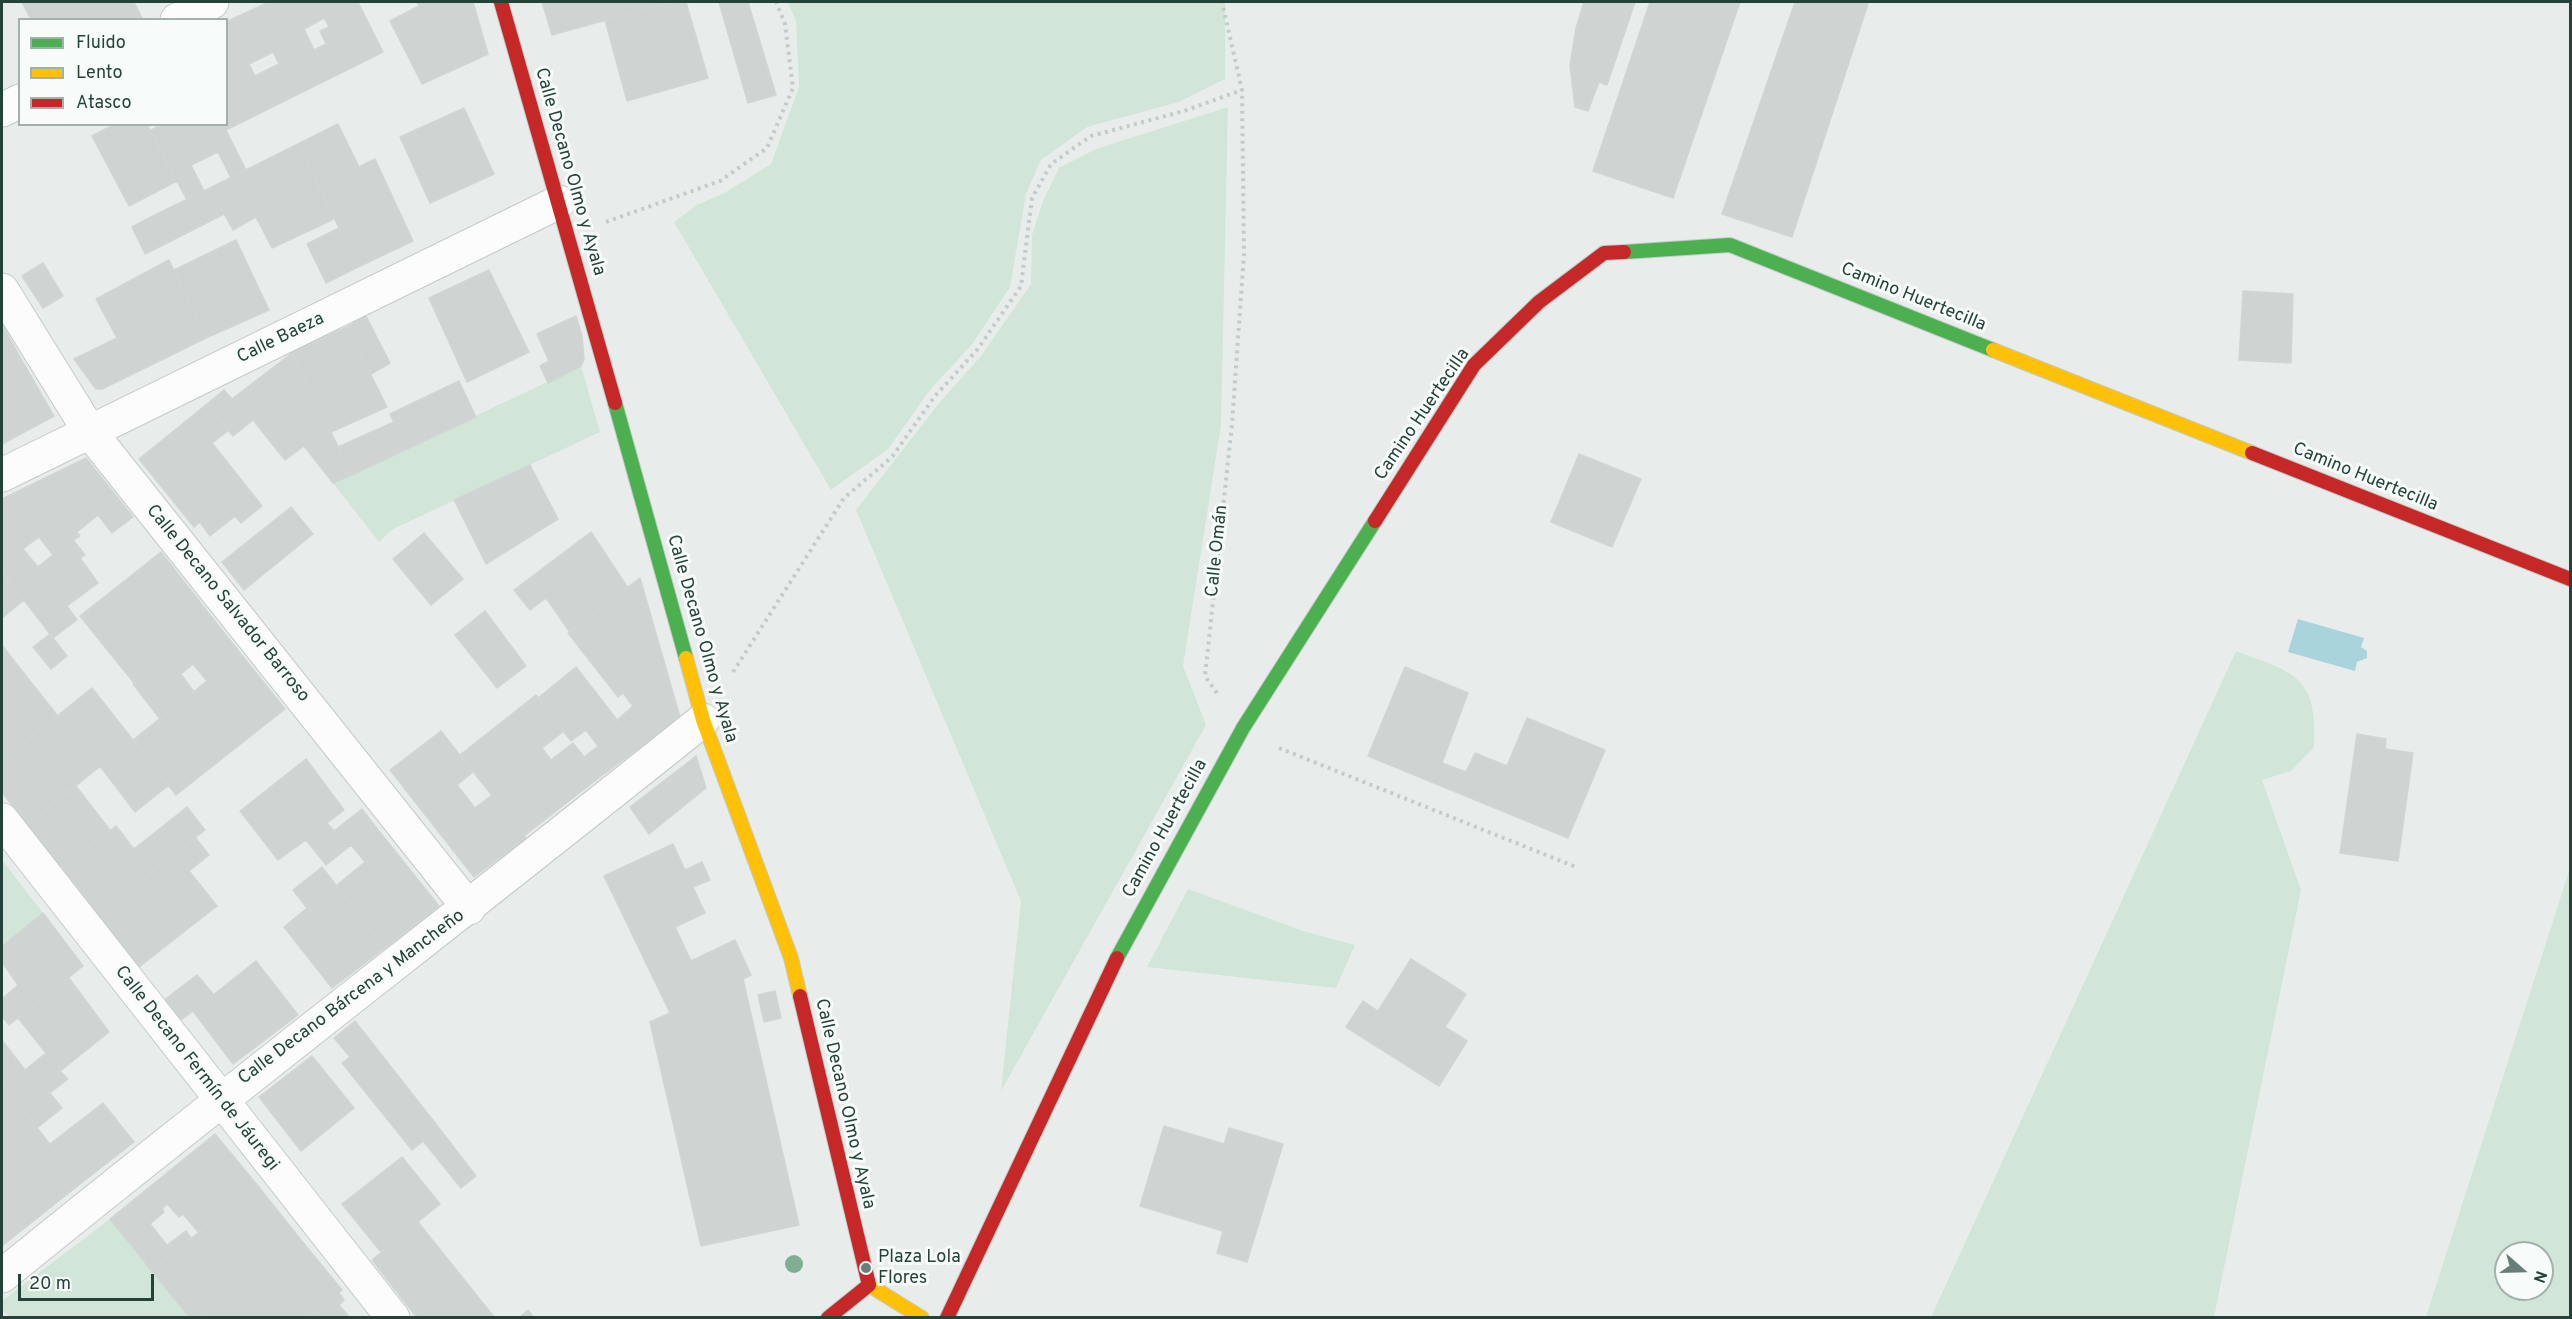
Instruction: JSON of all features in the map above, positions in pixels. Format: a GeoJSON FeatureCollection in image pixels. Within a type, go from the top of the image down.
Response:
{"type":"FeatureCollection","features":[{"type":"Feature","properties":{"kind":"street"},"geometry":{"type":"LineString","coordinates":[[181,18],[212,2]]}},
{"type":"Feature","properties":{"kind":"street","name":"Calle Decano Olmo y Ayala"},"geometry":{"type":"LineString","coordinates":[[501,2],[560,202],[703,720],[791,958],[869,1285]]}},
{"type":"Feature","properties":{"kind":"street"},"geometry":{"type":"LineString","coordinates":[[2,110],[18,102]]}},
{"type":"Feature","properties":{"kind":"street","name":"Calle Baeza"},"geometry":{"type":"LineString","coordinates":[[2,475],[560,202]]}},
{"type":"Feature","properties":{"kind":"street","name":"Camino Huertecilla"},"geometry":{"type":"LineString","coordinates":[[947,1317],[1124,942],[1243,728],[1474,365],[1539,302],[1604,253],[1731,245],[2571,579]]}},
{"type":"Feature","properties":{"kind":"street","name":"Calle Decano Salvador Barroso"},"geometry":{"type":"LineString","coordinates":[[2,290],[90,432],[469,908]]}},
{"type":"Feature","properties":{"kind":"street","name":"Calle Decano Bárcena y Mancheño"},"geometry":{"type":"LineString","coordinates":[[2,1276],[219,1100],[469,908],[703,720]]}},
{"type":"Feature","properties":{"kind":"street","name":"Calle Decano Fermín de Jáuregi"},"geometry":{"type":"LineString","coordinates":[[2,820],[219,1100],[393,1317]]}},
{"type":"Feature","properties":{"kind":"street"},"geometry":{"type":"LineString","coordinates":[[828,1317],[869,1285],[922,1317]]}},
{"type":"Feature","properties":{"kind":"path"},"geometry":{"type":"LineString","coordinates":[[569,236],[720,181],[768,148],[793,88],[785,24],[776,2]]}},
{"type":"Feature","properties":{"kind":"path","name":"Calle Omán"},"geometry":{"type":"LineString","coordinates":[[1222,2],[1242,90],[1244,254],[1232,424],[1205,676],[1243,728],[1267,743],[1576,867]]}},
{"type":"Feature","properties":{"kind":"path"},"geometry":{"type":"LineString","coordinates":[[703,720],[844,498],[892,457],[935,396],[976,350],[1021,286],[1032,198],[1051,164],[1091,136],[1184,111],[1242,90]]}},
{"type":"Feature","properties":{"kind":"green space"},"geometry":{"type":"Polygon","coordinates":[[[787,2],[1225,2],[1225,79],[1179,102],[1087,127],[1041,160],[1026,194],[1010,287],[973,343],[930,390],[888,449],[831,490],[674,222],[697,205],[726,192],[771,164],[799,87],[796,20],[787,2]]]}},
{"type":"Feature","properties":{"kind":"green space"},"geometry":{"type":"Polygon","coordinates":[[[1228,107],[1221,425],[1183,666],[1206,725],[1001,1091],[1021,901],[856,510],[939,403],[981,356],[1031,284],[1032,235],[1043,201],[1059,168],[1096,149],[1228,107]]]}},
{"type":"Feature","properties":{"kind":"green space"},"geometry":{"type":"Polygon","coordinates":[[[581,366],[600,432],[393,529],[379,542],[333,483],[581,366]]]}},
{"type":"Feature","properties":{"kind":"green space"},"geometry":{"type":"Polygon","coordinates":[[[2236,651],[2274,665],[2299,681],[2307,691],[2312,705],[2314,747],[2291,771],[2262,780],[2301,890],[2214,1317],[1931,1317],[2236,651]]]}},
{"type":"Feature","properties":{"kind":"green space"},"geometry":{"type":"Polygon","coordinates":[[[2,860],[43,913],[2,946],[2,860]]]}},
{"type":"Feature","properties":{"kind":"green space"},"geometry":{"type":"Polygon","coordinates":[[[2570,868],[2570,1317],[2426,1317],[2570,868]]]}},
{"type":"Feature","properties":{"kind":"green space"},"geometry":{"type":"Polygon","coordinates":[[[1188,889],[1303,931],[1355,945],[1336,988],[1147,967],[1188,889]]]}},
{"type":"Feature","properties":{"kind":"green space"},"geometry":{"type":"Polygon","coordinates":[[[110,1219],[190,1317],[9,1318],[2,1309],[2,1301],[110,1219]]]}},
{"type":"Feature","properties":{"kind":"water"},"geometry":{"type":"Polygon","coordinates":[[[2298,619],[2364,638],[2361,647],[2367,651],[2367,658],[2357,662],[2355,671],[2288,652],[2298,619]]]}},
{"type":"Feature","properties":{"kind":"building"},"geometry":{"type":"Polygon","coordinates":[[[22,2],[134,2],[142,18],[30,18],[22,2]]]}},
{"type":"Feature","properties":{"kind":"building"},"geometry":{"type":"Polygon","coordinates":[[[269,2],[358,2],[383,52],[226,130],[224,126],[228,126],[228,21],[269,2]],[[324,18],[304,29],[314,50],[326,44],[320,31],[329,27],[324,18]],[[273,52],[249,64],[255,76],[279,64],[273,52]]]}},
{"type":"Feature","properties":{"kind":"building"},"geometry":{"type":"Polygon","coordinates":[[[417,2],[473,2],[488,54],[422,84],[390,21],[419,6],[417,2]]]}},
{"type":"Feature","properties":{"kind":"building"},"geometry":{"type":"Polygon","coordinates":[[[542,2],[671,2],[552,35],[542,2]]]}},
{"type":"Feature","properties":{"kind":"building"},"geometry":{"type":"Polygon","coordinates":[[[671,2],[686,2],[708,78],[627,101],[605,20],[671,2]]]}},
{"type":"Feature","properties":{"kind":"building"},"geometry":{"type":"Polygon","coordinates":[[[719,2],[748,2],[776,95],[748,103],[719,2]]]}},
{"type":"Feature","properties":{"kind":"building"},"geometry":{"type":"Polygon","coordinates":[[[1584,2],[1635,2],[1607,85],[1599,82],[1588,111],[1575,107],[1570,66],[1576,28],[1584,2]]]}},
{"type":"Feature","properties":{"kind":"building"},"geometry":{"type":"Polygon","coordinates":[[[1650,2],[1740,2],[1673,198],[1593,171],[1650,2]]]}},
{"type":"Feature","properties":{"kind":"building"},"geometry":{"type":"Polygon","coordinates":[[[1795,2],[1868,4],[1792,237],[1722,214],[1795,2]]]}},
{"type":"Feature","properties":{"kind":"building"},"geometry":{"type":"Polygon","coordinates":[[[464,108],[494,174],[430,203],[400,137],[464,108]]]}},
{"type":"Feature","properties":{"kind":"building"},"geometry":{"type":"Polygon","coordinates":[[[338,124],[359,167],[375,159],[413,241],[358,267],[298,144],[338,124]]]}},
{"type":"Feature","properties":{"kind":"building"},"geometry":{"type":"Polygon","coordinates":[[[111,126],[148,126],[177,181],[129,206],[92,136],[111,126]]]}},
{"type":"Feature","properties":{"kind":"building"},"geometry":{"type":"Polygon","coordinates":[[[159,126],[224,126],[246,170],[231,178],[218,152],[191,165],[204,191],[187,200],[150,131],[159,126]]]}},
{"type":"Feature","properties":{"kind":"building"},"geometry":{"type":"Polygon","coordinates":[[[298,144],[334,219],[272,248],[256,217],[233,230],[210,188],[298,144]]]}},
{"type":"Feature","properties":{"kind":"building"},"geometry":{"type":"Polygon","coordinates":[[[210,188],[224,214],[163,245],[149,218],[210,188]]]}},
{"type":"Feature","properties":{"kind":"building"},"geometry":{"type":"Polygon","coordinates":[[[149,218],[163,245],[145,254],[132,227],[149,218]]]}},
{"type":"Feature","properties":{"kind":"building"},"geometry":{"type":"Polygon","coordinates":[[[339,228],[358,267],[326,283],[307,244],[339,228]]]}},
{"type":"Feature","properties":{"kind":"building"},"geometry":{"type":"Polygon","coordinates":[[[236,240],[269,310],[206,338],[174,270],[236,240]]]}},
{"type":"Feature","properties":{"kind":"building"},"geometry":{"type":"Polygon","coordinates":[[[169,260],[206,338],[102,389],[96,389],[74,359],[117,338],[96,299],[169,260]]]}},
{"type":"Feature","properties":{"kind":"building"},"geometry":{"type":"Polygon","coordinates":[[[43,263],[63,296],[43,308],[22,276],[43,263]]]}},
{"type":"Feature","properties":{"kind":"building"},"geometry":{"type":"Polygon","coordinates":[[[489,270],[529,352],[467,382],[429,298],[489,270]]]}},
{"type":"Feature","properties":{"kind":"building"},"geometry":{"type":"Polygon","coordinates":[[[2243,291],[2293,294],[2291,363],[2239,360],[2243,291]]]}},
{"type":"Feature","properties":{"kind":"building"},"geometry":{"type":"Polygon","coordinates":[[[366,316],[390,363],[371,374],[347,327],[366,316]]]}},
{"type":"Feature","properties":{"kind":"building"},"geometry":{"type":"Polygon","coordinates":[[[576,316],[582,336],[584,359],[581,366],[548,383],[540,366],[549,361],[537,334],[576,316]]]}},
{"type":"Feature","properties":{"kind":"building"},"geometry":{"type":"Polygon","coordinates":[[[2,324],[20,357],[2,366],[2,324]]]}},
{"type":"Feature","properties":{"kind":"building"},"geometry":{"type":"Polygon","coordinates":[[[347,327],[387,407],[331,432],[291,352],[347,327]]]}},
{"type":"Feature","properties":{"kind":"building"},"geometry":{"type":"Polygon","coordinates":[[[292,353],[352,475],[333,483],[304,446],[285,460],[253,420],[233,436],[207,404],[224,390],[232,399],[292,353]]]}},
{"type":"Feature","properties":{"kind":"building"},"geometry":{"type":"Polygon","coordinates":[[[20,357],[54,416],[2,444],[2,366],[20,357]]]}},
{"type":"Feature","properties":{"kind":"building"},"geometry":{"type":"Polygon","coordinates":[[[459,381],[476,417],[407,449],[390,414],[459,381]]]}},
{"type":"Feature","properties":{"kind":"building"},"geometry":{"type":"Polygon","coordinates":[[[207,404],[229,430],[212,443],[262,506],[241,523],[235,516],[210,536],[200,522],[194,527],[139,459],[207,404]]]}},
{"type":"Feature","properties":{"kind":"building"},"geometry":{"type":"Polygon","coordinates":[[[394,422],[407,449],[352,475],[338,447],[394,422]]]}},
{"type":"Feature","properties":{"kind":"building"},"geometry":{"type":"Polygon","coordinates":[[[1579,454],[1641,479],[1612,547],[1551,522],[1579,454]]]}},
{"type":"Feature","properties":{"kind":"building"},"geometry":{"type":"Polygon","coordinates":[[[86,458],[133,517],[112,533],[98,515],[77,532],[80,536],[73,540],[85,555],[24,600],[2,572],[2,499],[86,458]],[[39,537],[23,549],[38,567],[53,555],[39,537]]]}},
{"type":"Feature","properties":{"kind":"building"},"geometry":{"type":"Polygon","coordinates":[[[530,465],[558,519],[486,564],[454,500],[530,465]]]}},
{"type":"Feature","properties":{"kind":"building"},"geometry":{"type":"Polygon","coordinates":[[[291,507],[313,534],[244,590],[222,562],[291,507]]]}},
{"type":"Feature","properties":{"kind":"building"},"geometry":{"type":"Polygon","coordinates":[[[591,532],[628,588],[569,631],[546,598],[530,610],[514,590],[591,532]]]}},
{"type":"Feature","properties":{"kind":"building"},"geometry":{"type":"Polygon","coordinates":[[[424,533],[463,579],[431,605],[393,559],[424,533]]]}},
{"type":"Feature","properties":{"kind":"building"},"geometry":{"type":"Polygon","coordinates":[[[161,552],[214,620],[134,683],[80,616],[161,552]]]}},
{"type":"Feature","properties":{"kind":"building"},"geometry":{"type":"Polygon","coordinates":[[[80,558],[98,583],[67,606],[77,620],[53,638],[24,600],[80,558]]]}},
{"type":"Feature","properties":{"kind":"building"},"geometry":{"type":"Polygon","coordinates":[[[2,572],[7,580],[2,585],[2,572]]]}},
{"type":"Feature","properties":{"kind":"building"},"geometry":{"type":"Polygon","coordinates":[[[640,578],[680,717],[639,748],[617,720],[633,706],[623,693],[618,697],[568,633],[640,578]]]}},
{"type":"Feature","properties":{"kind":"building"},"geometry":{"type":"Polygon","coordinates":[[[7,580],[24,600],[2,618],[2,585],[7,580]]]}},
{"type":"Feature","properties":{"kind":"building"},"geometry":{"type":"Polygon","coordinates":[[[485,611],[526,666],[497,688],[455,635],[485,611]]]}},
{"type":"Feature","properties":{"kind":"building"},"geometry":{"type":"Polygon","coordinates":[[[214,620],[241,654],[207,681],[193,664],[181,674],[194,692],[160,719],[133,684],[214,620]]]}},
{"type":"Feature","properties":{"kind":"building"},"geometry":{"type":"Polygon","coordinates":[[[50,634],[67,656],[51,669],[33,647],[50,634]]]}},
{"type":"Feature","properties":{"kind":"building"},"geometry":{"type":"Polygon","coordinates":[[[2,645],[15,662],[2,673],[2,645]]]}},
{"type":"Feature","properties":{"kind":"building"},"geometry":{"type":"Polygon","coordinates":[[[241,654],[285,709],[176,795],[133,740],[241,654]]]}},
{"type":"Feature","properties":{"kind":"building"},"geometry":{"type":"Polygon","coordinates":[[[15,662],[57,715],[2,760],[2,673],[15,662]]]}},
{"type":"Feature","properties":{"kind":"building"},"geometry":{"type":"Polygon","coordinates":[[[576,667],[639,748],[600,777],[584,757],[598,746],[586,730],[571,741],[538,698],[576,667]]]}},
{"type":"Feature","properties":{"kind":"building"},"geometry":{"type":"Polygon","coordinates":[[[1405,667],[1468,693],[1442,763],[1466,772],[1475,753],[1507,766],[1527,718],[1605,750],[1568,838],[1368,756],[1405,667]]]}},
{"type":"Feature","properties":{"kind":"building"},"geometry":{"type":"Polygon","coordinates":[[[92,688],[133,740],[27,825],[2,792],[2,760],[92,688]]]}},
{"type":"Feature","properties":{"kind":"building"},"geometry":{"type":"Polygon","coordinates":[[[536,695],[564,731],[542,748],[551,760],[573,743],[600,777],[524,836],[460,755],[536,695]]]}},
{"type":"Feature","properties":{"kind":"building"},"geometry":{"type":"Polygon","coordinates":[[[441,731],[473,772],[457,785],[475,808],[492,795],[526,838],[474,877],[390,770],[441,731]]]}},
{"type":"Feature","properties":{"kind":"building"},"geometry":{"type":"Polygon","coordinates":[[[2357,734],[2386,739],[2385,749],[2413,753],[2398,861],[2340,853],[2357,734]]]}},
{"type":"Feature","properties":{"kind":"building"},"geometry":{"type":"Polygon","coordinates":[[[133,740],[169,785],[135,812],[100,766],[133,740]]]}},
{"type":"Feature","properties":{"kind":"building"},"geometry":{"type":"Polygon","coordinates":[[[696,756],[706,788],[649,834],[630,807],[696,756]]]}},
{"type":"Feature","properties":{"kind":"building"},"geometry":{"type":"Polygon","coordinates":[[[306,759],[344,810],[327,823],[334,831],[362,809],[375,826],[326,865],[306,840],[278,860],[240,811],[306,759]]]}},
{"type":"Feature","properties":{"kind":"building"},"geometry":{"type":"Polygon","coordinates":[[[75,785],[110,830],[62,868],[27,825],[75,785]]]}},
{"type":"Feature","properties":{"kind":"building"},"geometry":{"type":"Polygon","coordinates":[[[187,807],[205,830],[98,915],[62,868],[116,826],[134,849],[187,807]]]}},
{"type":"Feature","properties":{"kind":"building"},"geometry":{"type":"Polygon","coordinates":[[[375,826],[439,906],[385,948],[337,885],[365,862],[351,845],[375,826]]]}},
{"type":"Feature","properties":{"kind":"building"},"geometry":{"type":"Polygon","coordinates":[[[195,837],[209,855],[189,871],[217,906],[139,967],[98,915],[195,837]]]}},
{"type":"Feature","properties":{"kind":"building"},"geometry":{"type":"Polygon","coordinates":[[[673,844],[685,870],[702,862],[710,880],[693,887],[705,913],[675,927],[691,961],[735,940],[751,975],[743,979],[799,1225],[701,1246],[650,1022],[670,1013],[604,876],[673,844]]]}},
{"type":"Feature","properties":{"kind":"building"},"geometry":{"type":"Polygon","coordinates":[[[322,867],[385,948],[332,988],[284,927],[307,908],[293,890],[322,867]]]}},
{"type":"Feature","properties":{"kind":"building"},"geometry":{"type":"Polygon","coordinates":[[[43,913],[83,966],[9,1025],[2,1016],[2,999],[18,985],[2,962],[2,946],[43,913]]]}},
{"type":"Feature","properties":{"kind":"building"},"geometry":{"type":"Polygon","coordinates":[[[1411,959],[1466,994],[1445,1027],[1467,1041],[1439,1086],[1346,1027],[1363,1001],[1378,1011],[1411,959]]]}},
{"type":"Feature","properties":{"kind":"building"},"geometry":{"type":"Polygon","coordinates":[[[256,961],[298,1015],[233,1064],[193,1011],[256,961]]]}},
{"type":"Feature","properties":{"kind":"building"},"geometry":{"type":"Polygon","coordinates":[[[197,975],[214,995],[181,1020],[164,1000],[197,975]]]}},
{"type":"Feature","properties":{"kind":"building"},"geometry":{"type":"Polygon","coordinates":[[[69,978],[109,1032],[19,1104],[2,1082],[2,1040],[25,1070],[46,1053],[18,1018],[69,978]]]}},
{"type":"Feature","properties":{"kind":"building"},"geometry":{"type":"Polygon","coordinates":[[[775,991],[781,1018],[764,1022],[758,995],[775,991]]]}},
{"type":"Feature","properties":{"kind":"building"},"geometry":{"type":"Polygon","coordinates":[[[355,1021],[439,1128],[412,1150],[342,1063],[350,1057],[334,1038],[355,1021]]]}},
{"type":"Feature","properties":{"kind":"building"},"geometry":{"type":"Polygon","coordinates":[[[312,1056],[354,1108],[301,1151],[259,1097],[312,1056]]]}},
{"type":"Feature","properties":{"kind":"building"},"geometry":{"type":"Polygon","coordinates":[[[60,1071],[68,1079],[50,1093],[62,1108],[37,1128],[19,1104],[60,1071]]]}},
{"type":"Feature","properties":{"kind":"building"},"geometry":{"type":"Polygon","coordinates":[[[2,1082],[19,1104],[2,1117],[2,1082]]]}},
{"type":"Feature","properties":{"kind":"building"},"geometry":{"type":"Polygon","coordinates":[[[103,1103],[134,1142],[80,1184],[50,1144],[103,1103]]]}},
{"type":"Feature","properties":{"kind":"building"},"geometry":{"type":"Polygon","coordinates":[[[19,1104],[80,1184],[2,1246],[2,1117],[19,1104]]]}},
{"type":"Feature","properties":{"kind":"building"},"geometry":{"type":"Polygon","coordinates":[[[1164,1126],[1224,1144],[1229,1128],[1283,1144],[1247,1262],[1217,1253],[1223,1231],[1140,1206],[1164,1126]]]}},
{"type":"Feature","properties":{"kind":"building"},"geometry":{"type":"Polygon","coordinates":[[[439,1128],[476,1176],[461,1188],[423,1141],[439,1128]]]}},
{"type":"Feature","properties":{"kind":"building"},"geometry":{"type":"Polygon","coordinates":[[[215,1134],[258,1186],[199,1233],[183,1214],[179,1217],[167,1204],[162,1209],[164,1212],[150,1224],[167,1245],[186,1231],[191,1238],[151,1270],[110,1219],[215,1134]]]}},
{"type":"Feature","properties":{"kind":"building"},"geometry":{"type":"Polygon","coordinates":[[[402,1157],[440,1204],[381,1252],[342,1204],[402,1157]]]}},
{"type":"Feature","properties":{"kind":"building"},"geometry":{"type":"Polygon","coordinates":[[[258,1186],[301,1240],[200,1318],[190,1318],[151,1270],[258,1186]]]}},
{"type":"Feature","properties":{"kind":"building"},"geometry":{"type":"Polygon","coordinates":[[[418,1222],[462,1277],[414,1314],[372,1260],[418,1222]]]}},
{"type":"Feature","properties":{"kind":"building"},"geometry":{"type":"Polygon","coordinates":[[[301,1240],[342,1290],[339,1293],[306,1318],[200,1318],[301,1240]]]}},
{"type":"Feature","properties":{"kind":"building"},"geometry":{"type":"Polygon","coordinates":[[[462,1277],[495,1318],[417,1318],[414,1314],[462,1277]]]}},
{"type":"Feature","properties":{"kind":"building"},"geometry":{"type":"Polygon","coordinates":[[[339,1293],[344,1300],[339,1305],[350,1318],[306,1318],[339,1293]]]}},
{"type":"Feature","properties":{"kind":"building"},"geometry":{"type":"Polygon","coordinates":[[[528,1310],[534,1318],[519,1318],[528,1310]]]}},
{"type":"Feature","properties":{"kind":"traffic: fast"},"geometry":{"type":"LineString","coordinates":[[1624,252],[1730,245],[1993,350]]}},
{"type":"Feature","properties":{"kind":"traffic: fast"},"geometry":{"type":"LineString","coordinates":[[615,403],[686,658]]}},
{"type":"Feature","properties":{"kind":"traffic: fast"},"geometry":{"type":"LineString","coordinates":[[1117,958],[1243,728],[1375,521]]}},
{"type":"Feature","properties":{"kind":"traffic: slow"},"geometry":{"type":"LineString","coordinates":[[1993,350],[2252,453]]}},
{"type":"Feature","properties":{"kind":"traffic: slow"},"geometry":{"type":"LineString","coordinates":[[686,658],[703,720],[791,958],[800,996]]}},
{"type":"Feature","properties":{"kind":"traffic: slow"},"geometry":{"type":"LineString","coordinates":[[869,1285],[922,1318]]}},
{"type":"Feature","properties":{"kind":"traffic: jam"},"geometry":{"type":"LineString","coordinates":[[501,2],[615,403]]}},
{"type":"Feature","properties":{"kind":"traffic: jam"},"geometry":{"type":"LineString","coordinates":[[1375,521],[1474,365],[1539,302],[1604,253],[1624,252]]}},
{"type":"Feature","properties":{"kind":"traffic: jam"},"geometry":{"type":"LineString","coordinates":[[2252,453],[2570,579]]}},
{"type":"Feature","properties":{"kind":"traffic: jam"},"geometry":{"type":"LineString","coordinates":[[947,1318],[1117,958]]}},
{"type":"Feature","properties":{"kind":"traffic: jam"},"geometry":{"type":"LineString","coordinates":[[800,996],[869,1285]]}},
{"type":"Feature","properties":{"kind":"traffic: jam"},"geometry":{"type":"LineString","coordinates":[[828,1318],[869,1285]]}},
{"type":"Feature","properties":{"kind":"place","name":"Plaza Lola Flores"},"geometry":{"type":"Point","coordinates":[866,1268]}}]}
